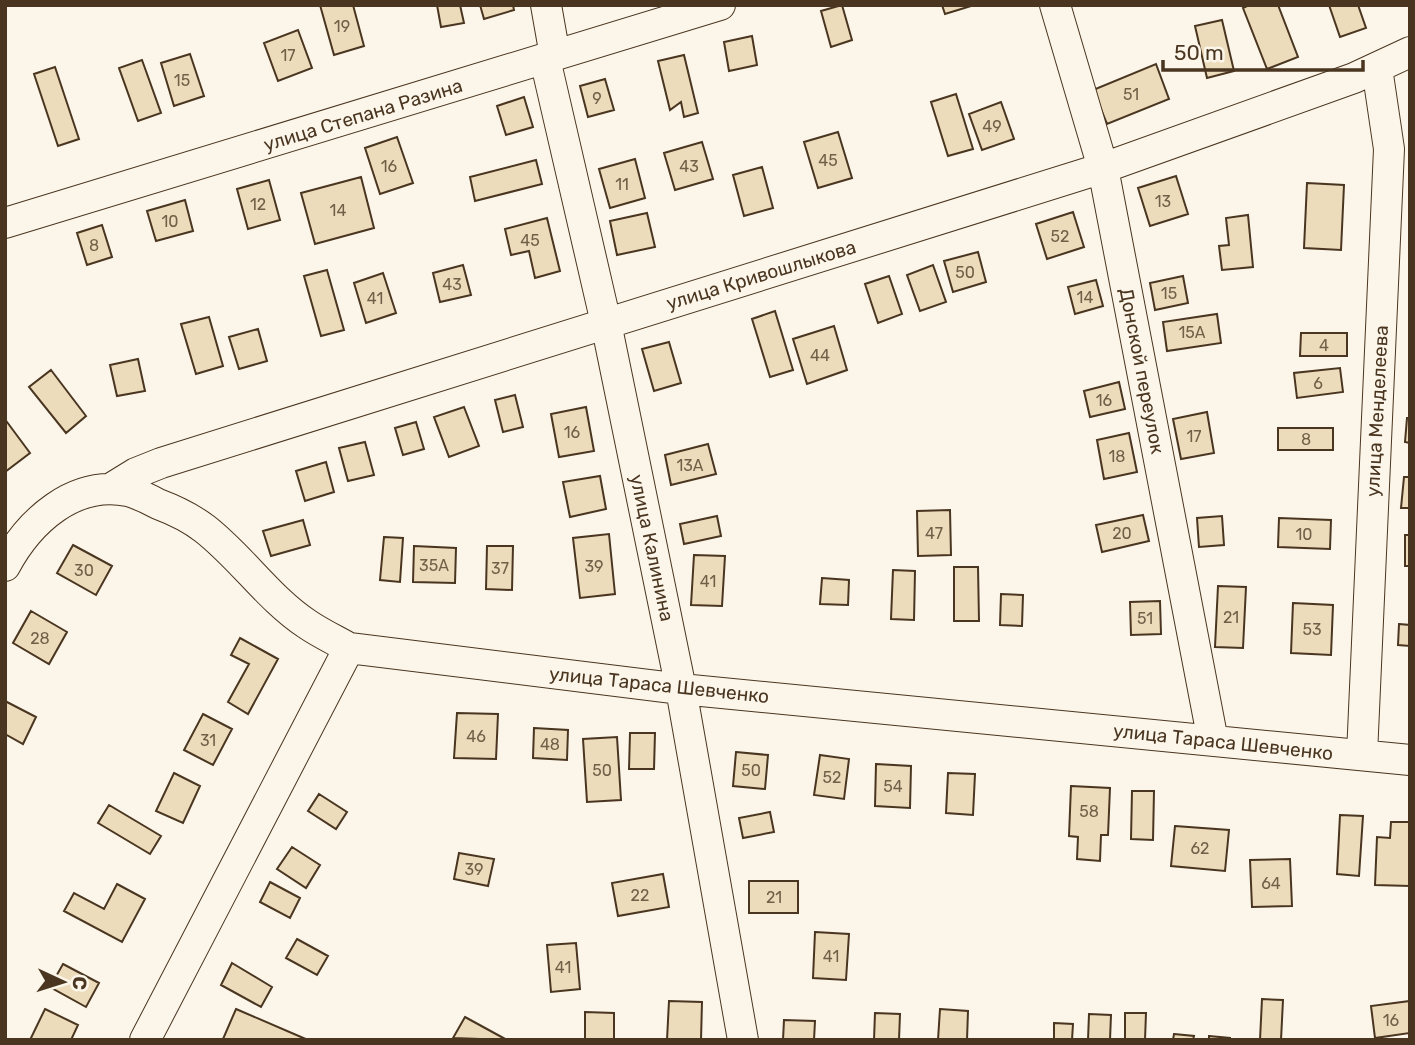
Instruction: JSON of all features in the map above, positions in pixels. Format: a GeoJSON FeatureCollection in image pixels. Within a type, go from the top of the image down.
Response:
{"type":"FeatureCollection","features":[{"type":"Feature","properties":{"kind":"street","name":"улица Калинина"},"geometry":{"type":"LineString","coordinates":[[546,5],[550,58],[681,689],[743,1040]]}},
{"type":"Feature","properties":{"kind":"street","name":"улица Степана Разина"},"geometry":{"type":"LineString","coordinates":[[5,223],[720,5]]}},
{"type":"Feature","properties":{"kind":"street","name":"Донской переулок"},"geometry":{"type":"LineString","coordinates":[[1055,5],[1103,168],[1213,741]]}},
{"type":"Feature","properties":{"kind":"street","name":"улица Кривошлыкова"},"geometry":{"type":"LineString","coordinates":[[110,489],[136,473],[161,463],[1103,168],[1354,78],[1410,52]]}},
{"type":"Feature","properties":{"kind":"street","name":"улица Менделеева"},"geometry":{"type":"LineString","coordinates":[[1362,755],[1389,149],[1377,68]]}},
{"type":"Feature","properties":{"kind":"street","name":"улица Кривошлыкова"},"geometry":{"type":"LineString","coordinates":[[5,566],[28,532],[58,504],[86,492],[110,489],[131,492],[169,508],[204,528],[237,558],[264,588],[306,624],[349,648]]}},
{"type":"Feature","properties":{"kind":"street","name":"улица Тараса Шевченко"},"geometry":{"type":"LineString","coordinates":[[349,648],[681,689],[1410,760]]}},
{"type":"Feature","properties":{"kind":"street"},"geometry":{"type":"LineString","coordinates":[[145,1040],[349,648]]}},
{"type":"Feature","properties":{"kind":"building"},"geometry":{"type":"Polygon","coordinates":[[[320,5],[353,5],[364,46],[334,55],[320,5]]]}},
{"type":"Feature","properties":{"kind":"building"},"geometry":{"type":"Polygon","coordinates":[[[437,5],[460,5],[464,23],[441,27],[437,5]]]}},
{"type":"Feature","properties":{"kind":"building"},"geometry":{"type":"Polygon","coordinates":[[[480,5],[513,5],[514,10],[484,19],[480,5]]]}},
{"type":"Feature","properties":{"kind":"building"},"geometry":{"type":"Polygon","coordinates":[[[842,5],[852,40],[831,47],[821,11],[842,5]]]}},
{"type":"Feature","properties":{"kind":"building"},"geometry":{"type":"Polygon","coordinates":[[[942,5],[970,5],[971,6],[945,14],[942,5]]]}},
{"type":"Feature","properties":{"kind":"building"},"geometry":{"type":"Polygon","coordinates":[[[1249,5],[1278,5],[1298,57],[1267,69],[1243,8],[1249,5]]]}},
{"type":"Feature","properties":{"kind":"building"},"geometry":{"type":"Polygon","coordinates":[[[1329,5],[1358,5],[1366,28],[1340,37],[1329,5]]]}},
{"type":"Feature","properties":{"kind":"building"},"geometry":{"type":"Polygon","coordinates":[[[1222,20],[1234,71],[1207,78],[1195,26],[1222,20]]]}},
{"type":"Feature","properties":{"kind":"building"},"geometry":{"type":"Polygon","coordinates":[[[298,30],[312,68],[278,81],[264,43],[298,30]]]}},
{"type":"Feature","properties":{"kind":"building"},"geometry":{"type":"Polygon","coordinates":[[[752,36],[757,65],[729,71],[724,42],[752,36]]]}},
{"type":"Feature","properties":{"kind":"building"},"geometry":{"type":"Polygon","coordinates":[[[190,54],[204,96],[174,106],[161,63],[190,54]]]}},
{"type":"Feature","properties":{"kind":"building"},"geometry":{"type":"Polygon","coordinates":[[[684,55],[698,113],[684,117],[681,102],[670,110],[658,61],[684,55]]]}},
{"type":"Feature","properties":{"kind":"building"},"geometry":{"type":"Polygon","coordinates":[[[142,60],[161,113],[138,121],[119,68],[142,60]]]}},
{"type":"Feature","properties":{"kind":"building"},"geometry":{"type":"Polygon","coordinates":[[[1156,64],[1169,99],[1107,124],[1093,90],[1156,64]]]}},
{"type":"Feature","properties":{"kind":"building"},"geometry":{"type":"Polygon","coordinates":[[[55,67],[79,139],[58,146],[34,74],[55,67]]]}},
{"type":"Feature","properties":{"kind":"building"},"geometry":{"type":"Polygon","coordinates":[[[605,79],[614,110],[588,117],[580,86],[605,79]]]}},
{"type":"Feature","properties":{"kind":"building"},"geometry":{"type":"Polygon","coordinates":[[[956,94],[973,149],[948,156],[931,102],[956,94]]]}},
{"type":"Feature","properties":{"kind":"building"},"geometry":{"type":"Polygon","coordinates":[[[524,97],[533,127],[506,135],[497,106],[524,97]]]}},
{"type":"Feature","properties":{"kind":"building"},"geometry":{"type":"Polygon","coordinates":[[[1001,102],[1014,139],[982,150],[969,114],[1001,102]]]}},
{"type":"Feature","properties":{"kind":"building"},"geometry":{"type":"Polygon","coordinates":[[[838,132],[852,178],[818,188],[804,142],[838,132]]]}},
{"type":"Feature","properties":{"kind":"building"},"geometry":{"type":"Polygon","coordinates":[[[397,137],[413,183],[380,194],[365,148],[397,137]]]}},
{"type":"Feature","properties":{"kind":"building"},"geometry":{"type":"Polygon","coordinates":[[[702,142],[713,179],[675,190],[664,153],[702,142]]]}},
{"type":"Feature","properties":{"kind":"building"},"geometry":{"type":"Polygon","coordinates":[[[635,159],[645,198],[610,208],[599,169],[635,159]]]}},
{"type":"Feature","properties":{"kind":"building"},"geometry":{"type":"Polygon","coordinates":[[[536,160],[542,184],[475,201],[470,177],[536,160]]]}},
{"type":"Feature","properties":{"kind":"building"},"geometry":{"type":"Polygon","coordinates":[[[762,167],[773,208],[744,216],[733,175],[762,167]]]}},
{"type":"Feature","properties":{"kind":"building"},"geometry":{"type":"Polygon","coordinates":[[[1176,176],[1188,214],[1150,226],[1138,188],[1176,176]]]}},
{"type":"Feature","properties":{"kind":"building"},"geometry":{"type":"Polygon","coordinates":[[[361,177],[374,228],[315,244],[301,193],[361,177]]]}},
{"type":"Feature","properties":{"kind":"building"},"geometry":{"type":"Polygon","coordinates":[[[269,180],[280,220],[248,229],[237,189],[269,180]]]}},
{"type":"Feature","properties":{"kind":"building"},"geometry":{"type":"Polygon","coordinates":[[[1307,183],[1344,185],[1341,250],[1304,248],[1307,183]]]}},
{"type":"Feature","properties":{"kind":"building"},"geometry":{"type":"Polygon","coordinates":[[[185,200],[193,231],[156,241],[147,211],[185,200]]]}},
{"type":"Feature","properties":{"kind":"building"},"geometry":{"type":"Polygon","coordinates":[[[1073,212],[1084,247],[1047,259],[1036,224],[1073,212]]]}},
{"type":"Feature","properties":{"kind":"building"},"geometry":{"type":"Polygon","coordinates":[[[647,213],[655,247],[617,255],[610,221],[647,213]]]}},
{"type":"Feature","properties":{"kind":"building"},"geometry":{"type":"Polygon","coordinates":[[[1248,215],[1253,267],[1222,270],[1219,246],[1229,245],[1226,218],[1248,215]]]}},
{"type":"Feature","properties":{"kind":"building"},"geometry":{"type":"Polygon","coordinates":[[[547,218],[560,271],[535,278],[529,251],[511,255],[505,229],[547,218]]]}},
{"type":"Feature","properties":{"kind":"building"},"geometry":{"type":"Polygon","coordinates":[[[102,225],[112,257],[87,265],[77,233],[102,225]]]}},
{"type":"Feature","properties":{"kind":"building"},"geometry":{"type":"Polygon","coordinates":[[[978,252],[986,282],[953,292],[944,261],[978,252]]]}},
{"type":"Feature","properties":{"kind":"building"},"geometry":{"type":"Polygon","coordinates":[[[463,265],[471,295],[440,302],[433,273],[463,265]]]}},
{"type":"Feature","properties":{"kind":"building"},"geometry":{"type":"Polygon","coordinates":[[[933,265],[946,302],[920,311],[907,275],[933,265]]]}},
{"type":"Feature","properties":{"kind":"building"},"geometry":{"type":"Polygon","coordinates":[[[327,270],[344,330],[321,336],[304,276],[327,270]]]}},
{"type":"Feature","properties":{"kind":"building"},"geometry":{"type":"Polygon","coordinates":[[[383,273],[396,313],[366,323],[354,283],[383,273]]]}},
{"type":"Feature","properties":{"kind":"building"},"geometry":{"type":"Polygon","coordinates":[[[889,276],[902,314],[878,323],[865,284],[889,276]]]}},
{"type":"Feature","properties":{"kind":"building"},"geometry":{"type":"Polygon","coordinates":[[[1183,276],[1188,303],[1155,310],[1150,283],[1183,276]]]}},
{"type":"Feature","properties":{"kind":"building"},"geometry":{"type":"Polygon","coordinates":[[[1096,280],[1103,306],[1075,314],[1068,287],[1096,280]]]}},
{"type":"Feature","properties":{"kind":"building"},"geometry":{"type":"Polygon","coordinates":[[[775,311],[793,370],[770,377],[752,319],[775,311]]]}},
{"type":"Feature","properties":{"kind":"building"},"geometry":{"type":"Polygon","coordinates":[[[1217,314],[1221,343],[1167,351],[1163,322],[1217,314]]]}},
{"type":"Feature","properties":{"kind":"building"},"geometry":{"type":"Polygon","coordinates":[[[209,317],[223,366],[196,374],[181,324],[209,317]]]}},
{"type":"Feature","properties":{"kind":"building"},"geometry":{"type":"Polygon","coordinates":[[[834,326],[847,370],[807,384],[793,339],[834,326]]]}},
{"type":"Feature","properties":{"kind":"building"},"geometry":{"type":"Polygon","coordinates":[[[258,329],[267,361],[239,369],[229,337],[258,329]]]}},
{"type":"Feature","properties":{"kind":"building"},"geometry":{"type":"Polygon","coordinates":[[[1301,333],[1347,333],[1347,356],[1300,356],[1301,333]]]}},
{"type":"Feature","properties":{"kind":"building"},"geometry":{"type":"Polygon","coordinates":[[[669,342],[681,383],[654,391],[642,349],[669,342]]]}},
{"type":"Feature","properties":{"kind":"building"},"geometry":{"type":"Polygon","coordinates":[[[138,359],[145,391],[117,396],[110,365],[138,359]]]}},
{"type":"Feature","properties":{"kind":"building"},"geometry":{"type":"Polygon","coordinates":[[[1340,368],[1343,392],[1297,398],[1294,373],[1340,368]]]}},
{"type":"Feature","properties":{"kind":"building"},"geometry":{"type":"Polygon","coordinates":[[[51,370],[86,416],[66,433],[29,387],[51,370]]]}},
{"type":"Feature","properties":{"kind":"building"},"geometry":{"type":"Polygon","coordinates":[[[1119,382],[1125,409],[1090,417],[1084,391],[1119,382]]]}},
{"type":"Feature","properties":{"kind":"building"},"geometry":{"type":"Polygon","coordinates":[[[515,395],[523,427],[503,432],[495,400],[515,395]]]}},
{"type":"Feature","properties":{"kind":"building"},"geometry":{"type":"Polygon","coordinates":[[[464,407],[479,446],[449,457],[434,417],[464,407]]]}},
{"type":"Feature","properties":{"kind":"building"},"geometry":{"type":"Polygon","coordinates":[[[586,407],[594,451],[559,457],[551,414],[586,407]]]}},
{"type":"Feature","properties":{"kind":"building"},"geometry":{"type":"Polygon","coordinates":[[[1207,412],[1214,453],[1181,459],[1173,419],[1207,412]]]}},
{"type":"Feature","properties":{"kind":"building"},"geometry":{"type":"Polygon","coordinates":[[[1407,418],[1410,418],[1410,443],[1405,442],[1407,418]]]}},
{"type":"Feature","properties":{"kind":"building"},"geometry":{"type":"Polygon","coordinates":[[[7,422],[30,453],[5,472],[5,423],[7,422]]]}},
{"type":"Feature","properties":{"kind":"building"},"geometry":{"type":"Polygon","coordinates":[[[416,422],[424,449],[403,455],[395,428],[416,422]]]}},
{"type":"Feature","properties":{"kind":"building"},"geometry":{"type":"Polygon","coordinates":[[[1278,428],[1333,428],[1333,450],[1278,450],[1278,428]]]}},
{"type":"Feature","properties":{"kind":"building"},"geometry":{"type":"Polygon","coordinates":[[[1129,433],[1137,472],[1104,479],[1097,440],[1129,433]]]}},
{"type":"Feature","properties":{"kind":"building"},"geometry":{"type":"Polygon","coordinates":[[[365,442],[374,475],[348,481],[339,448],[365,442]]]}},
{"type":"Feature","properties":{"kind":"building"},"geometry":{"type":"Polygon","coordinates":[[[708,444],[716,474],[671,485],[665,455],[708,444]]]}},
{"type":"Feature","properties":{"kind":"building"},"geometry":{"type":"Polygon","coordinates":[[[326,462],[334,492],[305,501],[296,471],[326,462]]]}},
{"type":"Feature","properties":{"kind":"building"},"geometry":{"type":"Polygon","coordinates":[[[600,476],[606,509],[570,517],[563,482],[600,476]]]}},
{"type":"Feature","properties":{"kind":"building"},"geometry":{"type":"Polygon","coordinates":[[[1404,477],[1410,477],[1410,508],[1401,508],[1404,477]]]}},
{"type":"Feature","properties":{"kind":"building"},"geometry":{"type":"Polygon","coordinates":[[[950,510],[951,555],[918,556],[917,511],[950,510]]]}},
{"type":"Feature","properties":{"kind":"building"},"geometry":{"type":"Polygon","coordinates":[[[1143,515],[1149,541],[1102,552],[1096,525],[1143,515]]]}},
{"type":"Feature","properties":{"kind":"building"},"geometry":{"type":"Polygon","coordinates":[[[717,516],[721,536],[684,544],[680,524],[717,516]]]}},
{"type":"Feature","properties":{"kind":"building"},"geometry":{"type":"Polygon","coordinates":[[[1222,516],[1224,545],[1199,547],[1197,518],[1222,516]]]}},
{"type":"Feature","properties":{"kind":"building"},"geometry":{"type":"Polygon","coordinates":[[[1279,518],[1331,520],[1330,549],[1278,547],[1279,518]]]}},
{"type":"Feature","properties":{"kind":"building"},"geometry":{"type":"Polygon","coordinates":[[[303,520],[310,545],[271,556],[263,531],[303,520]]]}},
{"type":"Feature","properties":{"kind":"building"},"geometry":{"type":"Polygon","coordinates":[[[609,534],[615,594],[580,598],[573,538],[609,534]]]}},
{"type":"Feature","properties":{"kind":"building"},"geometry":{"type":"Polygon","coordinates":[[[1405,535],[1410,535],[1410,566],[1405,566],[1405,535]]]}},
{"type":"Feature","properties":{"kind":"building"},"geometry":{"type":"Polygon","coordinates":[[[384,537],[403,538],[400,582],[380,580],[384,537]]]}},
{"type":"Feature","properties":{"kind":"building"},"geometry":{"type":"Polygon","coordinates":[[[73,545],[112,566],[96,595],[57,573],[73,545]]]}},
{"type":"Feature","properties":{"kind":"building"},"geometry":{"type":"Polygon","coordinates":[[[414,546],[456,548],[455,583],[413,582],[414,546]]]}},
{"type":"Feature","properties":{"kind":"building"},"geometry":{"type":"Polygon","coordinates":[[[487,546],[513,546],[512,590],[486,589],[487,546]]]}},
{"type":"Feature","properties":{"kind":"building"},"geometry":{"type":"Polygon","coordinates":[[[694,555],[725,556],[722,606],[691,605],[694,555]]]}},
{"type":"Feature","properties":{"kind":"building"},"geometry":{"type":"Polygon","coordinates":[[[954,567],[978,567],[979,621],[954,621],[954,567]]]}},
{"type":"Feature","properties":{"kind":"building"},"geometry":{"type":"Polygon","coordinates":[[[893,570],[915,571],[914,620],[891,619],[893,570]]]}},
{"type":"Feature","properties":{"kind":"building"},"geometry":{"type":"Polygon","coordinates":[[[822,578],[849,580],[848,605],[820,604],[822,578]]]}},
{"type":"Feature","properties":{"kind":"building"},"geometry":{"type":"Polygon","coordinates":[[[1218,586],[1246,587],[1243,648],[1215,647],[1218,586]]]}},
{"type":"Feature","properties":{"kind":"building"},"geometry":{"type":"Polygon","coordinates":[[[1001,594],[1023,595],[1022,626],[1000,625],[1001,594]]]}},
{"type":"Feature","properties":{"kind":"building"},"geometry":{"type":"Polygon","coordinates":[[[1160,601],[1161,634],[1131,635],[1130,602],[1160,601]]]}},
{"type":"Feature","properties":{"kind":"building"},"geometry":{"type":"Polygon","coordinates":[[[1293,603],[1333,605],[1331,655],[1291,653],[1293,603]]]}},
{"type":"Feature","properties":{"kind":"building"},"geometry":{"type":"Polygon","coordinates":[[[31,611],[67,632],[49,664],[13,643],[31,611]]]}},
{"type":"Feature","properties":{"kind":"building"},"geometry":{"type":"Polygon","coordinates":[[[1399,624],[1410,625],[1410,646],[1398,645],[1399,624]]]}},
{"type":"Feature","properties":{"kind":"building"},"geometry":{"type":"Polygon","coordinates":[[[240,638],[278,659],[248,714],[228,702],[249,664],[231,655],[240,638]]]}},
{"type":"Feature","properties":{"kind":"building"},"geometry":{"type":"Polygon","coordinates":[[[5,701],[36,717],[23,744],[5,734],[5,701]]]}},
{"type":"Feature","properties":{"kind":"building"},"geometry":{"type":"Polygon","coordinates":[[[457,713],[498,714],[496,759],[454,758],[457,713]]]}},
{"type":"Feature","properties":{"kind":"building"},"geometry":{"type":"Polygon","coordinates":[[[203,714],[232,729],[213,765],[184,750],[203,714]]]}},
{"type":"Feature","properties":{"kind":"building"},"geometry":{"type":"Polygon","coordinates":[[[534,728],[568,730],[567,760],[533,758],[534,728]]]}},
{"type":"Feature","properties":{"kind":"building"},"geometry":{"type":"Polygon","coordinates":[[[630,733],[655,733],[654,769],[629,769],[630,733]]]}},
{"type":"Feature","properties":{"kind":"building"},"geometry":{"type":"Polygon","coordinates":[[[617,737],[621,800],[587,802],[583,739],[617,737]]]}},
{"type":"Feature","properties":{"kind":"building"},"geometry":{"type":"Polygon","coordinates":[[[736,752],[768,755],[765,789],[733,786],[736,752]]]}},
{"type":"Feature","properties":{"kind":"building"},"geometry":{"type":"Polygon","coordinates":[[[820,755],[849,759],[844,799],[814,795],[820,755]]]}},
{"type":"Feature","properties":{"kind":"building"},"geometry":{"type":"Polygon","coordinates":[[[876,764],[911,766],[910,808],[875,806],[876,764]]]}},
{"type":"Feature","properties":{"kind":"building"},"geometry":{"type":"Polygon","coordinates":[[[174,773],[200,786],[183,823],[156,811],[174,773]]]}},
{"type":"Feature","properties":{"kind":"building"},"geometry":{"type":"Polygon","coordinates":[[[948,773],[975,774],[973,815],[946,813],[948,773]]]}},
{"type":"Feature","properties":{"kind":"building"},"geometry":{"type":"Polygon","coordinates":[[[1071,786],[1110,788],[1108,835],[1101,835],[1100,861],[1077,859],[1078,837],[1069,836],[1071,786]]]}},
{"type":"Feature","properties":{"kind":"building"},"geometry":{"type":"Polygon","coordinates":[[[1132,791],[1154,791],[1153,840],[1131,839],[1132,791]]]}},
{"type":"Feature","properties":{"kind":"building"},"geometry":{"type":"Polygon","coordinates":[[[319,794],[347,812],[336,829],[308,811],[319,794]]]}},
{"type":"Feature","properties":{"kind":"building"},"geometry":{"type":"Polygon","coordinates":[[[109,805],[161,836],[150,854],[98,823],[109,805]]]}},
{"type":"Feature","properties":{"kind":"building"},"geometry":{"type":"Polygon","coordinates":[[[770,812],[774,832],[743,838],[739,818],[770,812]]]}},
{"type":"Feature","properties":{"kind":"building"},"geometry":{"type":"Polygon","coordinates":[[[1340,815],[1363,816],[1359,876],[1337,874],[1340,815]]]}},
{"type":"Feature","properties":{"kind":"building"},"geometry":{"type":"Polygon","coordinates":[[[1391,822],[1410,822],[1410,886],[1375,885],[1377,837],[1390,838],[1391,822]]]}},
{"type":"Feature","properties":{"kind":"building"},"geometry":{"type":"Polygon","coordinates":[[[1175,826],[1229,830],[1225,871],[1171,866],[1175,826]]]}},
{"type":"Feature","properties":{"kind":"building"},"geometry":{"type":"Polygon","coordinates":[[[292,847],[320,865],[306,888],[277,869],[292,847]]]}},
{"type":"Feature","properties":{"kind":"building"},"geometry":{"type":"Polygon","coordinates":[[[459,853],[494,859],[488,886],[454,879],[459,853]]]}},
{"type":"Feature","properties":{"kind":"building"},"geometry":{"type":"Polygon","coordinates":[[[1290,859],[1292,906],[1252,907],[1250,860],[1290,859]]]}},
{"type":"Feature","properties":{"kind":"building"},"geometry":{"type":"Polygon","coordinates":[[[663,874],[669,907],[618,916],[612,883],[663,874]]]}},
{"type":"Feature","properties":{"kind":"building"},"geometry":{"type":"Polygon","coordinates":[[[749,881],[798,881],[798,913],[749,913],[749,881]]]}},
{"type":"Feature","properties":{"kind":"building"},"geometry":{"type":"Polygon","coordinates":[[[270,882],[300,898],[290,918],[260,902],[270,882]]]}},
{"type":"Feature","properties":{"kind":"building"},"geometry":{"type":"Polygon","coordinates":[[[117,884],[145,899],[122,942],[64,911],[74,893],[104,909],[117,884]]]}},
{"type":"Feature","properties":{"kind":"building"},"geometry":{"type":"Polygon","coordinates":[[[815,932],[849,934],[846,980],[813,978],[815,932]]]}},
{"type":"Feature","properties":{"kind":"building"},"geometry":{"type":"Polygon","coordinates":[[[297,939],[328,956],[317,975],[286,958],[297,939]]]}},
{"type":"Feature","properties":{"kind":"building"},"geometry":{"type":"Polygon","coordinates":[[[576,943],[580,989],[551,992],[547,945],[576,943]]]}},
{"type":"Feature","properties":{"kind":"building"},"geometry":{"type":"Polygon","coordinates":[[[232,963],[272,987],[261,1007],[221,985],[232,963]]]}},
{"type":"Feature","properties":{"kind":"building"},"geometry":{"type":"Polygon","coordinates":[[[63,964],[99,983],[86,1007],[50,987],[63,964]]]}},
{"type":"Feature","properties":{"kind":"building"},"geometry":{"type":"Polygon","coordinates":[[[1262,999],[1283,1000],[1281,1040],[1260,1040],[1262,999]]]}},
{"type":"Feature","properties":{"kind":"building"},"geometry":{"type":"Polygon","coordinates":[[[669,1001],[702,1002],[701,1040],[667,1040],[669,1001]]]}},
{"type":"Feature","properties":{"kind":"building"},"geometry":{"type":"Polygon","coordinates":[[[1410,1001],[1410,1033],[1375,1038],[1371,1006],[1410,1001]]]}},
{"type":"Feature","properties":{"kind":"building"},"geometry":{"type":"Polygon","coordinates":[[[45,1009],[78,1025],[71,1040],[30,1040],[45,1009]]]}},
{"type":"Feature","properties":{"kind":"building"},"geometry":{"type":"Polygon","coordinates":[[[236,1009],[308,1040],[223,1039],[236,1009]]]}},
{"type":"Feature","properties":{"kind":"building"},"geometry":{"type":"Polygon","coordinates":[[[940,1009],[968,1011],[967,1040],[938,1040],[940,1009]]]}},
{"type":"Feature","properties":{"kind":"building"},"geometry":{"type":"Polygon","coordinates":[[[585,1012],[614,1013],[614,1040],[585,1040],[585,1012]]]}},
{"type":"Feature","properties":{"kind":"building"},"geometry":{"type":"Polygon","coordinates":[[[875,1013],[900,1014],[899,1040],[874,1040],[875,1013]]]}},
{"type":"Feature","properties":{"kind":"building"},"geometry":{"type":"Polygon","coordinates":[[[1125,1013],[1146,1013],[1145,1040],[1125,1040],[1125,1013]]]}},
{"type":"Feature","properties":{"kind":"building"},"geometry":{"type":"Polygon","coordinates":[[[1089,1014],[1111,1015],[1110,1040],[1088,1040],[1089,1014]]]}},
{"type":"Feature","properties":{"kind":"building"},"geometry":{"type":"Polygon","coordinates":[[[465,1017],[507,1040],[453,1038],[465,1017]]]}},
{"type":"Feature","properties":{"kind":"building"},"geometry":{"type":"Polygon","coordinates":[[[784,1020],[815,1021],[814,1040],[783,1040],[784,1020]]]}},
{"type":"Feature","properties":{"kind":"building"},"geometry":{"type":"Polygon","coordinates":[[[1054,1023],[1073,1024],[1072,1040],[1054,1040],[1054,1023]]]}},
{"type":"Feature","properties":{"kind":"building"},"geometry":{"type":"Polygon","coordinates":[[[1174,1034],[1194,1036],[1193,1040],[1173,1040],[1174,1034]]]}},
{"type":"Feature","properties":{"kind":"building"},"geometry":{"type":"Polygon","coordinates":[[[1209,1036],[1230,1038],[1230,1040],[1209,1040],[1209,1036]]]}}]}
